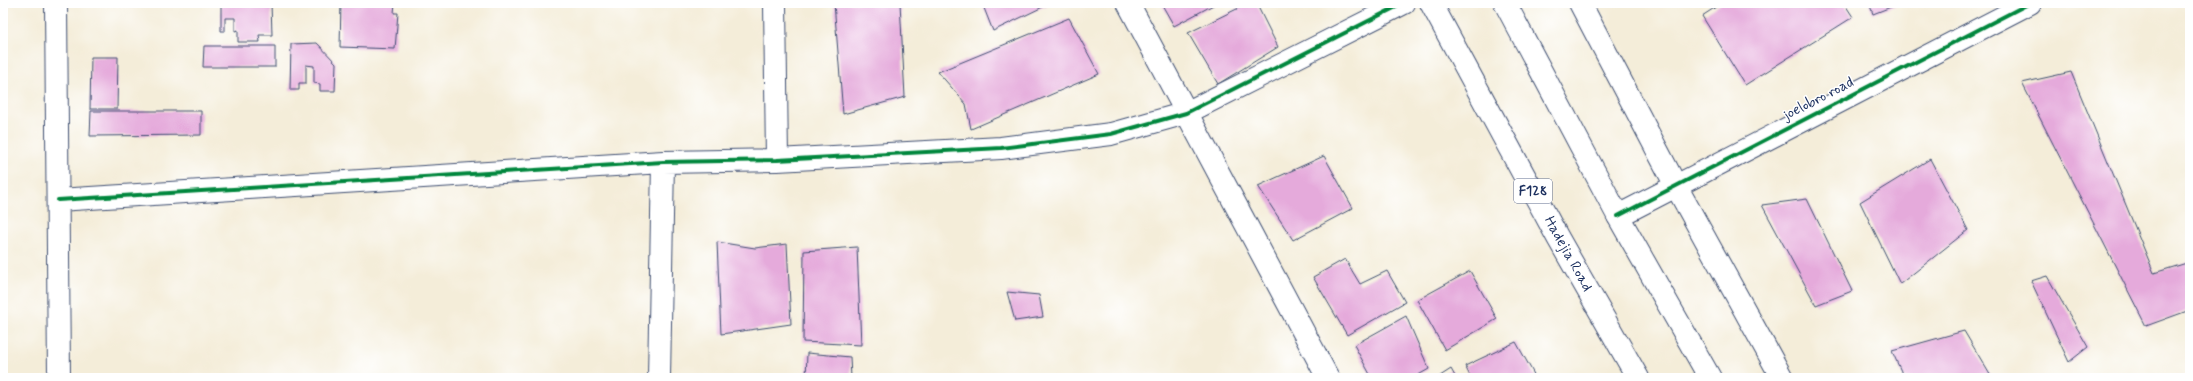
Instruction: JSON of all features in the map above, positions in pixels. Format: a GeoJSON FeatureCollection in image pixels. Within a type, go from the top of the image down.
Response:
{"type":"FeatureCollection","features":[{"type":"Feature","properties":{"kind":"street"},"geometry":{"type":"LineString","coordinates":[[56,3],[59,378]]}},
{"type":"Feature","properties":{"kind":"street"},"geometry":{"type":"LineString","coordinates":[[775,3],[778,160]]}},
{"type":"Feature","properties":{"kind":"street"},"geometry":{"type":"LineString","coordinates":[[1128,3],[1328,378]]}},
{"type":"Feature","properties":{"kind":"street"},"geometry":{"type":"LineString","coordinates":[[58,200],[663,162],[778,160],[1001,148],[1111,134],[1186,113],[1404,3]]}},
{"type":"Feature","properties":{"kind":"street","name":"Hadejia Road"},"geometry":{"type":"LineString","coordinates":[[1431,3],[1558,238],[1638,378]]}},
{"type":"Feature","properties":{"kind":"street"},"geometry":{"type":"LineString","coordinates":[[1505,3],[1618,216],[1710,378]]}},
{"type":"Feature","properties":{"kind":"street"},"geometry":{"type":"LineString","coordinates":[[1580,3],[1676,186],[1782,378]]}},
{"type":"Feature","properties":{"kind":"street","name":"joelobro road"},"geometry":{"type":"LineString","coordinates":[[1618,216],[2030,3]]}},
{"type":"Feature","properties":{"kind":"street"},"geometry":{"type":"LineString","coordinates":[[659,378],[663,162]]}},
{"type":"Feature","properties":{"kind":"building"},"geometry":{"type":"Polygon","coordinates":[[[221,3],[271,3],[272,35],[259,35],[260,42],[238,42],[238,30],[235,31],[235,18],[225,18],[225,31],[221,31],[221,3]]]}},
{"type":"Feature","properties":{"kind":"building"},"geometry":{"type":"Polygon","coordinates":[[[341,3],[395,3],[394,13],[398,13],[395,49],[340,47],[341,3]]]}},
{"type":"Feature","properties":{"kind":"building"},"geometry":{"type":"Polygon","coordinates":[[[834,3],[900,3],[905,97],[843,114],[834,3]]]}},
{"type":"Feature","properties":{"kind":"building"},"geometry":{"type":"Polygon","coordinates":[[[982,3],[1051,3],[993,31],[982,3]]]}},
{"type":"Feature","properties":{"kind":"building"},"geometry":{"type":"Polygon","coordinates":[[[1161,3],[1217,3],[1174,26],[1161,3]]]}},
{"type":"Feature","properties":{"kind":"building"},"geometry":{"type":"Polygon","coordinates":[[[1249,3],[1256,3],[1278,47],[1218,84],[1188,33],[1249,3]]]}},
{"type":"Feature","properties":{"kind":"building"},"geometry":{"type":"Polygon","coordinates":[[[1722,3],[1844,3],[1853,17],[1745,85],[1702,16],[1722,3]]]}},
{"type":"Feature","properties":{"kind":"building"},"geometry":{"type":"Polygon","coordinates":[[[1869,3],[1901,3],[1873,14],[1869,3]]]}},
{"type":"Feature","properties":{"kind":"building"},"geometry":{"type":"Polygon","coordinates":[[[1069,18],[1099,74],[971,129],[966,104],[938,72],[1069,18]]]}},
{"type":"Feature","properties":{"kind":"building"},"geometry":{"type":"Polygon","coordinates":[[[317,43],[336,63],[335,91],[320,91],[320,84],[314,83],[314,66],[306,65],[306,83],[299,83],[299,90],[290,90],[291,44],[317,43]]]}},
{"type":"Feature","properties":{"kind":"building"},"geometry":{"type":"Polygon","coordinates":[[[204,46],[275,46],[275,67],[203,67],[204,46]]]}},
{"type":"Feature","properties":{"kind":"building"},"geometry":{"type":"Polygon","coordinates":[[[91,57],[118,57],[117,109],[90,109],[91,57]]]}},
{"type":"Feature","properties":{"kind":"building"},"geometry":{"type":"Polygon","coordinates":[[[2071,72],[2154,273],[2190,262],[2190,310],[2146,326],[2022,83],[2071,72]]]}},
{"type":"Feature","properties":{"kind":"building"},"geometry":{"type":"Polygon","coordinates":[[[91,111],[201,111],[201,135],[90,136],[91,111]]]}},
{"type":"Feature","properties":{"kind":"building"},"geometry":{"type":"Polygon","coordinates":[[[1324,156],[1353,208],[1293,240],[1258,186],[1324,156]]]}},
{"type":"Feature","properties":{"kind":"building"},"geometry":{"type":"Polygon","coordinates":[[[1930,159],[1968,230],[1900,284],[1860,202],[1930,159]]]}},
{"type":"Feature","properties":{"kind":"building"},"geometry":{"type":"Polygon","coordinates":[[[1807,199],[1852,291],[1816,305],[1762,205],[1807,199]]]}},
{"type":"Feature","properties":{"kind":"building"},"geometry":{"type":"Polygon","coordinates":[[[717,242],[755,248],[787,244],[791,324],[721,334],[717,242]]]}},
{"type":"Feature","properties":{"kind":"building"},"geometry":{"type":"Polygon","coordinates":[[[857,247],[861,345],[803,342],[804,251],[857,247]]]}},
{"type":"Feature","properties":{"kind":"building"},"geometry":{"type":"Polygon","coordinates":[[[1345,259],[1360,284],[1387,271],[1405,302],[1347,335],[1313,277],[1345,259]]]}},
{"type":"Feature","properties":{"kind":"building"},"geometry":{"type":"Polygon","coordinates":[[[1470,271],[1497,319],[1445,350],[1417,300],[1470,271]]]}},
{"type":"Feature","properties":{"kind":"building"},"geometry":{"type":"Polygon","coordinates":[[[2047,276],[2088,347],[2069,362],[2031,281],[2047,276]]]}},
{"type":"Feature","properties":{"kind":"building"},"geometry":{"type":"Polygon","coordinates":[[[1007,292],[1039,295],[1043,317],[1015,321],[1007,292]]]}},
{"type":"Feature","properties":{"kind":"building"},"geometry":{"type":"Polygon","coordinates":[[[1406,316],[1429,369],[1413,378],[1372,378],[1354,345],[1406,316]]]}},
{"type":"Feature","properties":{"kind":"building"},"geometry":{"type":"Polygon","coordinates":[[[1964,331],[1992,378],[1904,378],[1892,351],[1964,331]]]}},
{"type":"Feature","properties":{"kind":"building"},"geometry":{"type":"Polygon","coordinates":[[[1516,342],[1536,378],[1471,378],[1465,366],[1516,342]]]}},
{"type":"Feature","properties":{"kind":"building"},"geometry":{"type":"Polygon","coordinates":[[[807,353],[850,357],[851,378],[806,378],[807,353]]]}},
{"type":"Feature","properties":{"kind":"building"},"geometry":{"type":"Polygon","coordinates":[[[1451,369],[1456,378],[1437,378],[1451,369]]]}},
{"type":"Feature","properties":{"kind":"cycle path"},"geometry":{"type":"LineString","coordinates":[[58,200],[663,162],[777,160],[1001,148],[1111,134],[1186,113],[1404,3]]}},
{"type":"Feature","properties":{"kind":"cycle path"},"geometry":{"type":"LineString","coordinates":[[1618,216],[2030,3]]}}]}
